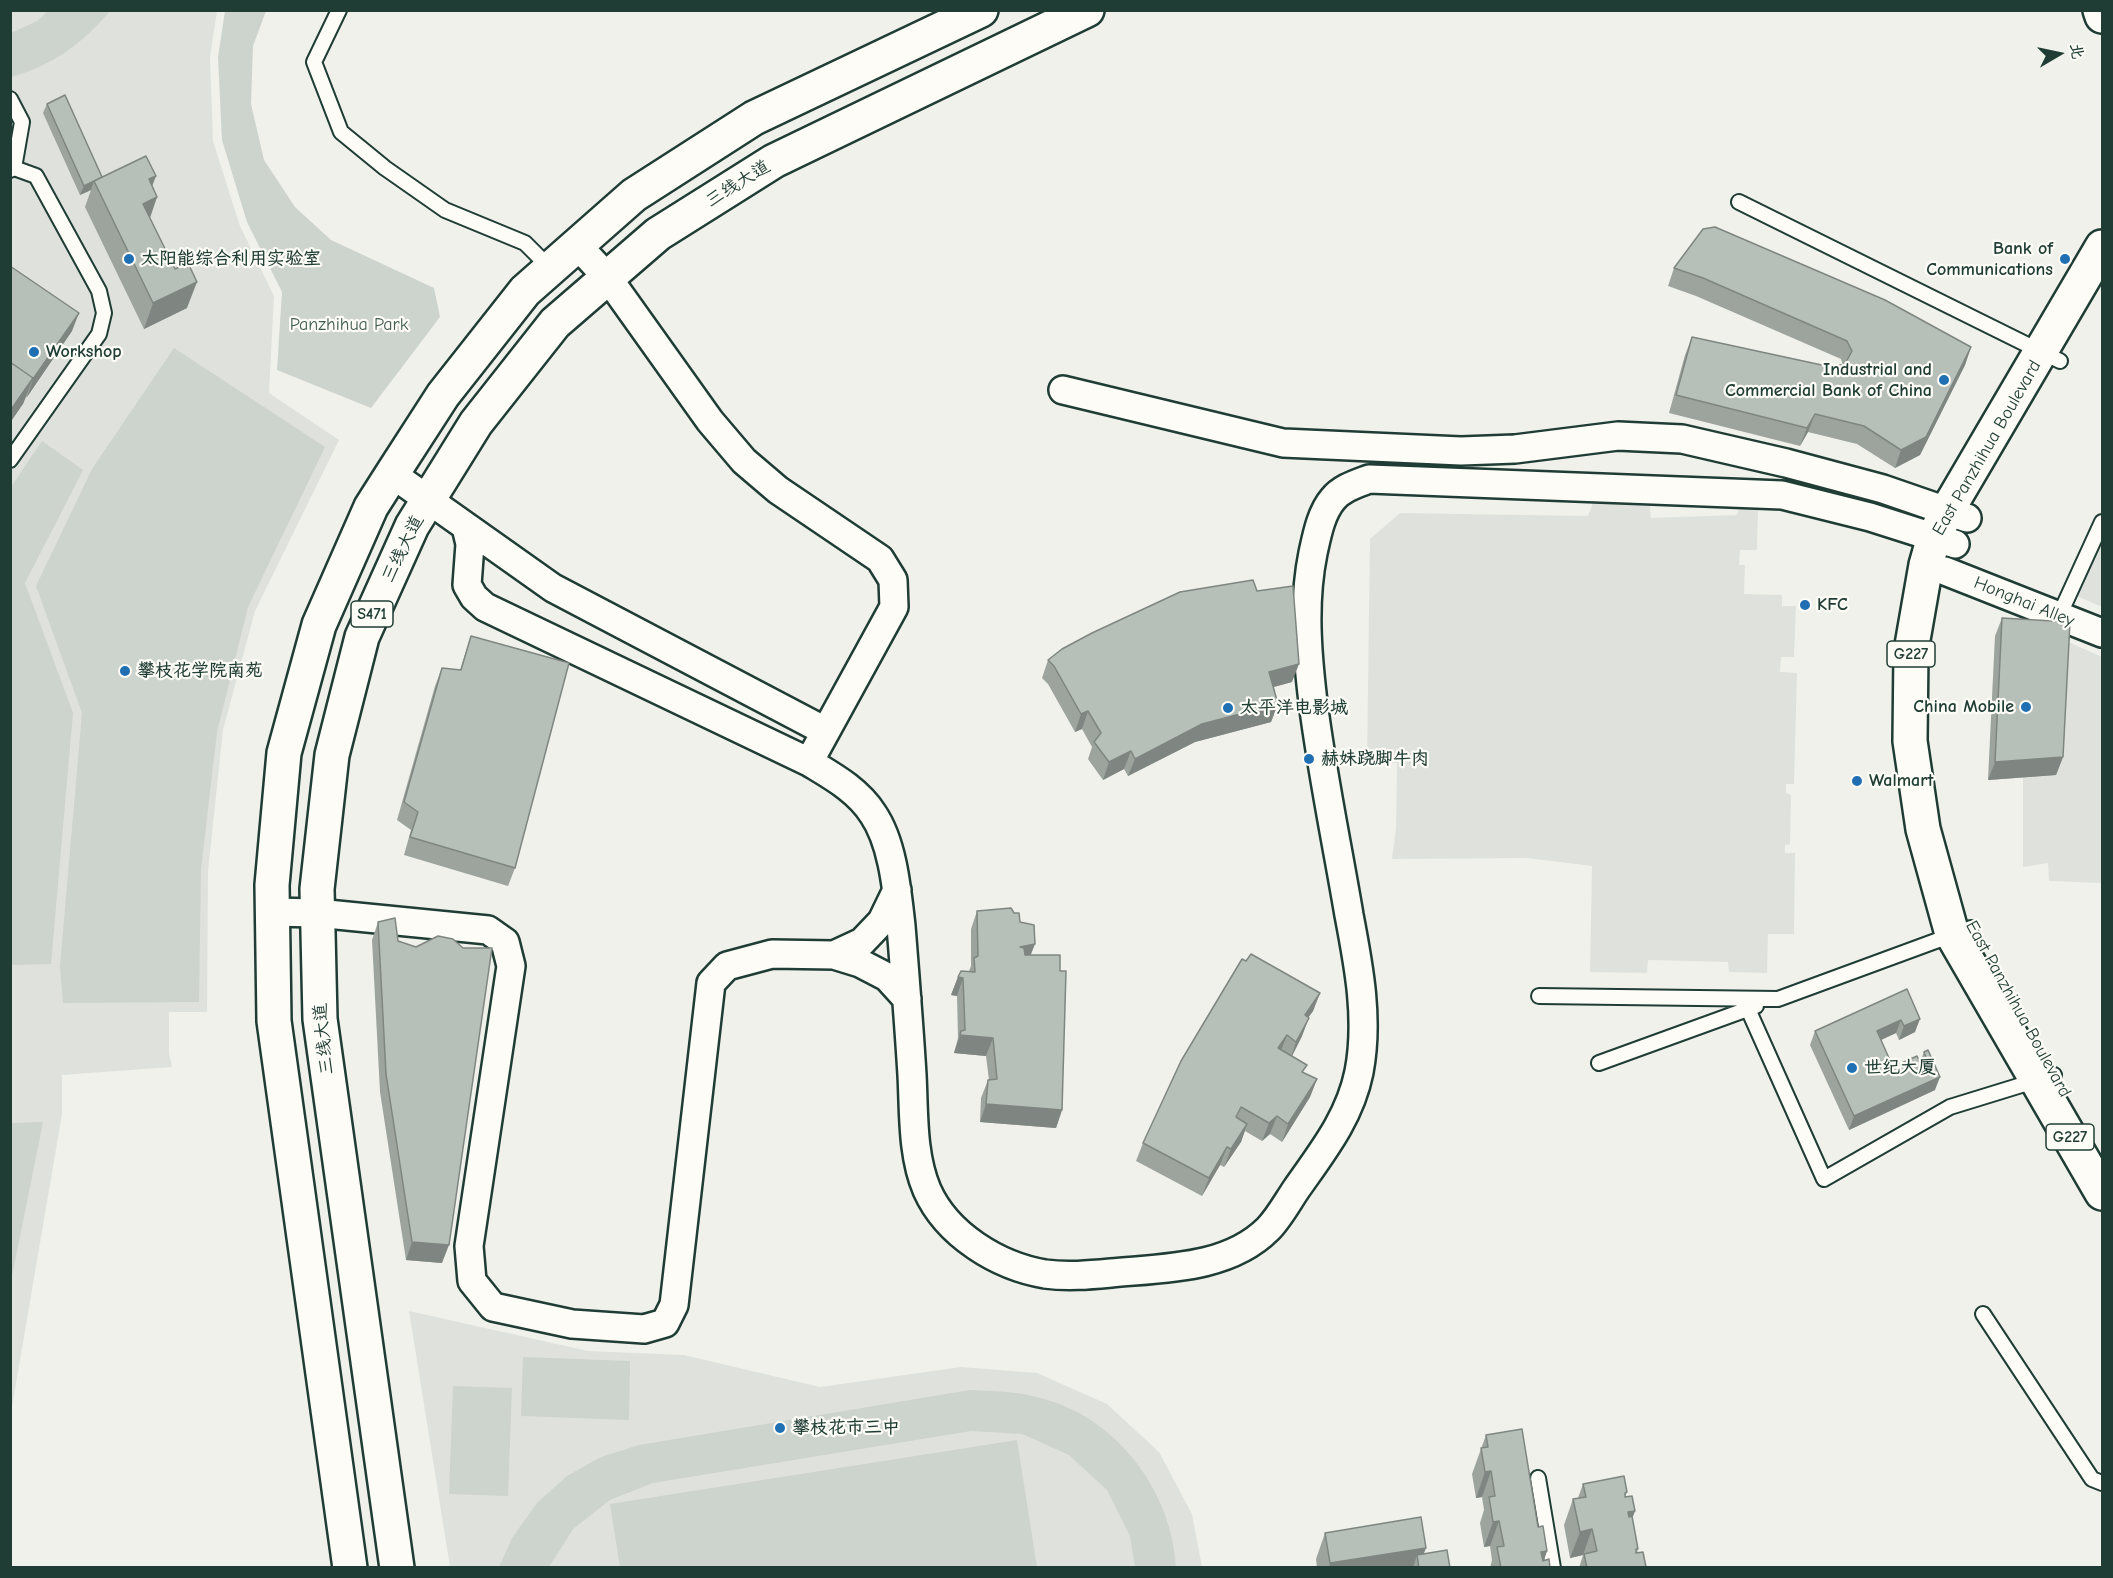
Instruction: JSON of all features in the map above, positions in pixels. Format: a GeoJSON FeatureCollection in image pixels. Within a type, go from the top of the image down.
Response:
{"type":"FeatureCollection","features":[{"type":"Feature","properties":{"kind":"main road","name":"S471"},"geometry":{"type":"LineString","coordinates":[[350,1568],[274,1021],[272,885],[284,753],[319,625],[371,507],[443,394],[525,291],[634,195],[753,118],[981,10]]}},
{"type":"Feature","properties":{"kind":"main road","name":"三线大道"},"geometry":{"type":"LineString","coordinates":[[397,1568],[320,1019],[317,889],[332,755],[362,637],[412,526],[476,423],[555,323],[658,234],[774,161],[1088,10]]}},
{"type":"Feature","properties":{"kind":"main road"},"geometry":{"type":"LineString","coordinates":[[2100,10],[2103,16]]}},
{"type":"Feature","properties":{"kind":"main road","name":"East Panzhihua Boulevard"},"geometry":{"type":"LineString","coordinates":[[2103,247],[2051,356],[1949,536],[1930,657],[1930,746],[1942,835],[1965,916],[1961,931],[1999,982],[2103,1193]]}},
{"type":"Feature","properties":{"kind":"main road","name":"East Panzhihua Boulevard"},"geometry":{"type":"LineString","coordinates":[[2051,356],[2103,288]]}},
{"type":"Feature","properties":{"kind":"main road","name":"East Panzhihua Boulevard"},"geometry":{"type":"LineString","coordinates":[[2046,1078],[2103,1157]]}},
{"type":"Feature","properties":{"kind":"street"},"geometry":{"type":"LineString","coordinates":[[577,245],[608,278],[710,421],[744,461],[778,490],[880,559],[893,580],[894,607],[809,762]]}},
{"type":"Feature","properties":{"kind":"street"},"geometry":{"type":"LineString","coordinates":[[1063,390],[1283,443],[1461,451],[1515,449],[1618,436],[1682,439],[1786,463],[1883,489],[1949,536]]}},
{"type":"Feature","properties":{"kind":"street"},"geometry":{"type":"LineString","coordinates":[[392,474],[553,588],[825,731]]}},
{"type":"Feature","properties":{"kind":"street"},"geometry":{"type":"LineString","coordinates":[[466,527],[470,544],[466,585],[484,607],[809,762],[846,785],[873,814],[887,844],[897,890],[907,999],[916,1150],[927,1190],[950,1224],[978,1248],[1010,1264],[1042,1273],[1077,1276],[1187,1266],[1246,1246],[1269,1228],[1335,1135],[1350,1104],[1359,1070],[1362,1039],[1360,972],[1318,744],[1307,646],[1308,578],[1319,526],[1332,499],[1348,486],[1369,479],[1782,495],[1949,536]]}},
{"type":"Feature","properties":{"kind":"street","name":"Honghai Alley"},"geometry":{"type":"LineString","coordinates":[[1949,536],[2059,616],[2103,633]]}},
{"type":"Feature","properties":{"kind":"street"},"geometry":{"type":"LineString","coordinates":[[834,955],[862,942],[882,921],[897,890]]}},
{"type":"Feature","properties":{"kind":"street"},"geometry":{"type":"LineString","coordinates":[[272,912],[317,913],[488,930],[505,942],[511,966],[469,1246],[472,1281],[493,1307],[572,1324],[644,1329],[665,1323],[674,1305],[711,983],[727,966],[772,954],[834,955],[860,963],[887,976],[907,999]]}},
{"type":"Feature","properties":{"kind":"lane"},"geometry":{"type":"LineString","coordinates":[[339,10],[314,62],[341,132],[385,168],[445,210],[525,243],[550,268]]}},
{"type":"Feature","properties":{"kind":"lane"},"geometry":{"type":"LineString","coordinates":[[10,99],[22,122],[12,169],[36,176],[99,291],[104,313],[99,334],[10,460]]}},
{"type":"Feature","properties":{"kind":"lane"},"geometry":{"type":"LineString","coordinates":[[1738,202],[2051,356]]}},
{"type":"Feature","properties":{"kind":"lane"},"geometry":{"type":"LineString","coordinates":[[2059,616],[2103,522]]}},
{"type":"Feature","properties":{"kind":"lane"},"geometry":{"type":"LineString","coordinates":[[1599,1063],[1961,931]]}},
{"type":"Feature","properties":{"kind":"lane"},"geometry":{"type":"LineString","coordinates":[[1539,996],[1778,999]]}},
{"type":"Feature","properties":{"kind":"lane"},"geometry":{"type":"LineString","coordinates":[[1748,1009],[1824,1179],[1950,1107],[2046,1078]]}},
{"type":"Feature","properties":{"kind":"lane"},"geometry":{"type":"LineString","coordinates":[[1983,1314],[2092,1479],[2103,1483]]}},
{"type":"Feature","properties":{"kind":"lane"},"geometry":{"type":"LineString","coordinates":[[1538,1478],[1553,1568]]}},
{"type":"Feature","properties":{"kind":"shaded area","name":"攀枝花学院南苑"},"geometry":{"type":"Polygon","coordinates":[[[11,11],[217,11],[210,57],[213,141],[240,226],[274,296],[269,393],[339,440],[255,611],[223,730],[208,871],[207,1012],[169,1012],[169,1053],[172,1067],[62,1075],[62,1114],[11,1413],[11,11]]]}},
{"type":"Feature","properties":{"kind":"shaded area"},"geometry":{"type":"Polygon","coordinates":[[[1649,498],[1651,518],[1737,515],[1739,509],[1758,509],[1757,550],[1740,550],[1739,565],[1745,565],[1744,594],[1782,595],[1782,606],[1796,606],[1794,657],[1781,657],[1780,672],[1797,673],[1794,784],[1786,784],[1786,793],[1791,795],[1790,844],[1785,845],[1785,853],[1795,853],[1794,934],[1768,934],[1767,973],[1729,972],[1728,962],[1648,960],[1647,973],[1590,972],[1592,866],[1527,858],[1392,859],[1396,829],[1397,763],[1367,762],[1370,539],[1400,513],[1588,516],[1594,500],[1649,498]]]}},
{"type":"Feature","properties":{"kind":"shaded area"},"geometry":{"type":"Polygon","coordinates":[[[2102,540],[2102,607],[2077,596],[2102,540]]]}},
{"type":"Feature","properties":{"kind":"shaded area"},"geometry":{"type":"Polygon","coordinates":[[[1995,636],[2064,640],[2102,657],[2102,883],[2049,881],[2048,863],[2023,867],[2023,777],[1988,780],[1995,636]]]}},
{"type":"Feature","properties":{"kind":"shaded area","name":"攀枝花市三中"},"geometry":{"type":"Polygon","coordinates":[[[409,1311],[588,1351],[684,1355],[820,1387],[961,1367],[1037,1373],[1107,1404],[1159,1452],[1192,1514],[1202,1567],[450,1567],[409,1311]]]}},
{"type":"Feature","properties":{"kind":"green space"},"geometry":{"type":"Polygon","coordinates":[[[49,10],[110,11],[100,23],[66,52],[40,67],[11,77],[11,33],[37,21],[49,10]]]}},
{"type":"Feature","properties":{"kind":"green space","name":"Panzhihua Park"},"geometry":{"type":"Polygon","coordinates":[[[225,11],[266,11],[253,46],[251,104],[264,160],[295,207],[331,240],[434,288],[440,317],[371,408],[277,370],[282,292],[247,222],[222,140],[218,57],[225,11]]]}},
{"type":"Feature","properties":{"kind":"green space"},"geometry":{"type":"Polygon","coordinates":[[[174,348],[325,447],[248,607],[217,732],[201,869],[199,1002],[63,1003],[60,966],[82,713],[36,586],[92,469],[174,348]]]}},
{"type":"Feature","properties":{"kind":"green space"},"geometry":{"type":"Polygon","coordinates":[[[42,441],[83,470],[25,583],[73,713],[51,964],[11,965],[11,487],[42,441]]]}},
{"type":"Feature","properties":{"kind":"green space"},"geometry":{"type":"Polygon","coordinates":[[[43,1122],[11,1281],[11,1123],[43,1122]]]}},
{"type":"Feature","properties":{"kind":"green space"},"geometry":{"type":"Polygon","coordinates":[[[523,1357],[630,1361],[629,1420],[521,1416],[523,1357]]]}},
{"type":"Feature","properties":{"kind":"green space"},"geometry":{"type":"Polygon","coordinates":[[[453,1386],[512,1388],[508,1496],[449,1494],[453,1386]]]}},
{"type":"Feature","properties":{"kind":"green space"},"geometry":{"type":"Polygon","coordinates":[[[970,1390],[1011,1392],[1051,1401],[1077,1412],[1100,1427],[1121,1445],[1139,1466],[1165,1514],[1176,1567],[1135,1567],[1130,1536],[1107,1490],[1069,1455],[1022,1434],[971,1431],[653,1483],[610,1500],[573,1529],[549,1567],[499,1567],[512,1538],[537,1503],[567,1476],[601,1457],[639,1445],[970,1390]]]}},
{"type":"Feature","properties":{"kind":"green space"},"geometry":{"type":"Polygon","coordinates":[[[1017,1440],[1037,1567],[620,1567],[610,1504],[1017,1440]]]}},
{"type":"Feature","properties":{"kind":"building"},"geometry":{"type":"Polygon","coordinates":[[[65,95],[102,177],[84,186],[47,104],[65,95]]]}},
{"type":"Feature","properties":{"kind":"building"},"geometry":{"type":"Polygon","coordinates":[[[146,156],[156,176],[149,179],[157,197],[143,204],[175,269],[188,263],[197,282],[153,303],[94,181],[146,156]]]}},
{"type":"Feature","properties":{"kind":"building"},"geometry":{"type":"Polygon","coordinates":[[[1715,227],[1885,300],[1971,347],[1926,437],[1901,450],[1864,426],[1815,414],[1807,428],[1676,395],[1692,337],[1831,367],[1845,364],[1852,351],[1847,341],[1703,278],[1674,268],[1703,229],[1715,227]]]}},
{"type":"Feature","properties":{"kind":"building","name":"Workshop"},"geometry":{"type":"Polygon","coordinates":[[[10,266],[79,313],[33,379],[10,362],[10,266]]]}},
{"type":"Feature","properties":{"kind":"building"},"geometry":{"type":"Polygon","coordinates":[[[10,362],[33,378],[10,411],[10,362]]]}},
{"type":"Feature","properties":{"kind":"building"},"geometry":{"type":"Polygon","coordinates":[[[1253,580],[1257,591],[1293,586],[1299,664],[1269,672],[1278,704],[1202,724],[1135,759],[1131,751],[1109,762],[1094,742],[1101,733],[1088,711],[1081,714],[1054,666],[1048,660],[1062,649],[1092,633],[1180,592],[1253,580]]]}},
{"type":"Feature","properties":{"kind":"building","name":"China Mobile"},"geometry":{"type":"Polygon","coordinates":[[[2002,618],[2070,622],[2063,757],[1995,762],[2002,618]]]}},
{"type":"Feature","properties":{"kind":"building"},"geometry":{"type":"Polygon","coordinates":[[[471,636],[569,663],[515,868],[410,837],[418,812],[404,802],[442,668],[461,670],[471,636]]]}},
{"type":"Feature","properties":{"kind":"building"},"geometry":{"type":"Polygon","coordinates":[[[1011,908],[1014,913],[1019,913],[1020,922],[1034,925],[1035,944],[1020,947],[1024,948],[1025,955],[1060,955],[1060,971],[1066,971],[1062,1110],[986,1104],[988,1080],[997,1079],[993,1038],[960,1035],[961,1031],[965,1030],[963,978],[958,977],[961,971],[975,972],[974,958],[978,956],[977,911],[1011,908]]]}},
{"type":"Feature","properties":{"kind":"building"},"geometry":{"type":"Polygon","coordinates":[[[395,918],[398,941],[416,947],[438,936],[453,939],[463,948],[492,948],[449,1245],[412,1242],[386,1074],[378,922],[395,918]]]}},
{"type":"Feature","properties":{"kind":"building"},"geometry":{"type":"Polygon","coordinates":[[[1251,954],[1320,993],[1305,1015],[1309,1018],[1296,1042],[1287,1035],[1278,1048],[1307,1065],[1302,1072],[1317,1079],[1288,1124],[1277,1116],[1269,1123],[1241,1107],[1236,1117],[1247,1124],[1231,1149],[1227,1147],[1209,1178],[1143,1143],[1181,1061],[1242,959],[1246,961],[1251,954]]]}},
{"type":"Feature","properties":{"kind":"building","name":"世纪大厦"},"geometry":{"type":"Polygon","coordinates":[[[1907,989],[1920,1019],[1904,1026],[1901,1020],[1877,1031],[1893,1067],[1917,1056],[1921,1064],[1927,1060],[1924,1052],[1928,1050],[1940,1077],[1854,1116],[1815,1031],[1907,989]]]}},
{"type":"Feature","properties":{"kind":"building"},"geometry":{"type":"Polygon","coordinates":[[[1522,1429],[1538,1527],[1543,1526],[1547,1551],[1541,1552],[1543,1561],[1549,1559],[1550,1568],[1501,1568],[1497,1547],[1504,1546],[1499,1521],[1493,1522],[1489,1497],[1495,1496],[1491,1471],[1485,1472],[1481,1448],[1488,1447],[1486,1435],[1522,1429]]]}},
{"type":"Feature","properties":{"kind":"building"},"geometry":{"type":"Polygon","coordinates":[[[1624,1476],[1627,1492],[1625,1497],[1632,1496],[1635,1511],[1628,1512],[1629,1517],[1632,1516],[1638,1549],[1636,1553],[1643,1552],[1646,1567],[1587,1568],[1584,1554],[1597,1551],[1592,1529],[1580,1532],[1573,1499],[1586,1497],[1583,1484],[1624,1476]]]}},
{"type":"Feature","properties":{"kind":"building"},"geometry":{"type":"Polygon","coordinates":[[[1421,1517],[1426,1548],[1330,1563],[1325,1533],[1421,1517]]]}},
{"type":"Feature","properties":{"kind":"building"},"geometry":{"type":"Polygon","coordinates":[[[1447,1550],[1450,1568],[1419,1568],[1417,1555],[1447,1550]]]}},
{"type":"Feature","properties":{"kind":"place","name":"太阳能综合利用实验室"},"geometry":{"type":"Point","coordinates":[129,259]}},
{"type":"Feature","properties":{"kind":"place","name":"Bank of Communications"},"geometry":{"type":"Point","coordinates":[2065,259]}},
{"type":"Feature","properties":{"kind":"place","name":"Workshop"},"geometry":{"type":"Point","coordinates":[34,352]}},
{"type":"Feature","properties":{"kind":"place","name":"Industrial and Commercial Bank of China"},"geometry":{"type":"Point","coordinates":[1944,380]}},
{"type":"Feature","properties":{"kind":"place","name":"KFC"},"geometry":{"type":"Point","coordinates":[1805,605]}},
{"type":"Feature","properties":{"kind":"place","name":"攀枝花学院南苑"},"geometry":{"type":"Point","coordinates":[125,671]}},
{"type":"Feature","properties":{"kind":"place","name":"China Mobile"},"geometry":{"type":"Point","coordinates":[2026,707]}},
{"type":"Feature","properties":{"kind":"place","name":"太平洋电影城"},"geometry":{"type":"Point","coordinates":[1228,708]}},
{"type":"Feature","properties":{"kind":"place","name":"赫妹跷脚牛肉"},"geometry":{"type":"Point","coordinates":[1309,759]}},
{"type":"Feature","properties":{"kind":"place","name":"Walmart"},"geometry":{"type":"Point","coordinates":[1857,781]}},
{"type":"Feature","properties":{"kind":"place","name":"世纪大厦"},"geometry":{"type":"Point","coordinates":[1852,1068]}},
{"type":"Feature","properties":{"kind":"place","name":"攀枝花市三中"},"geometry":{"type":"Point","coordinates":[780,1428]}}]}
